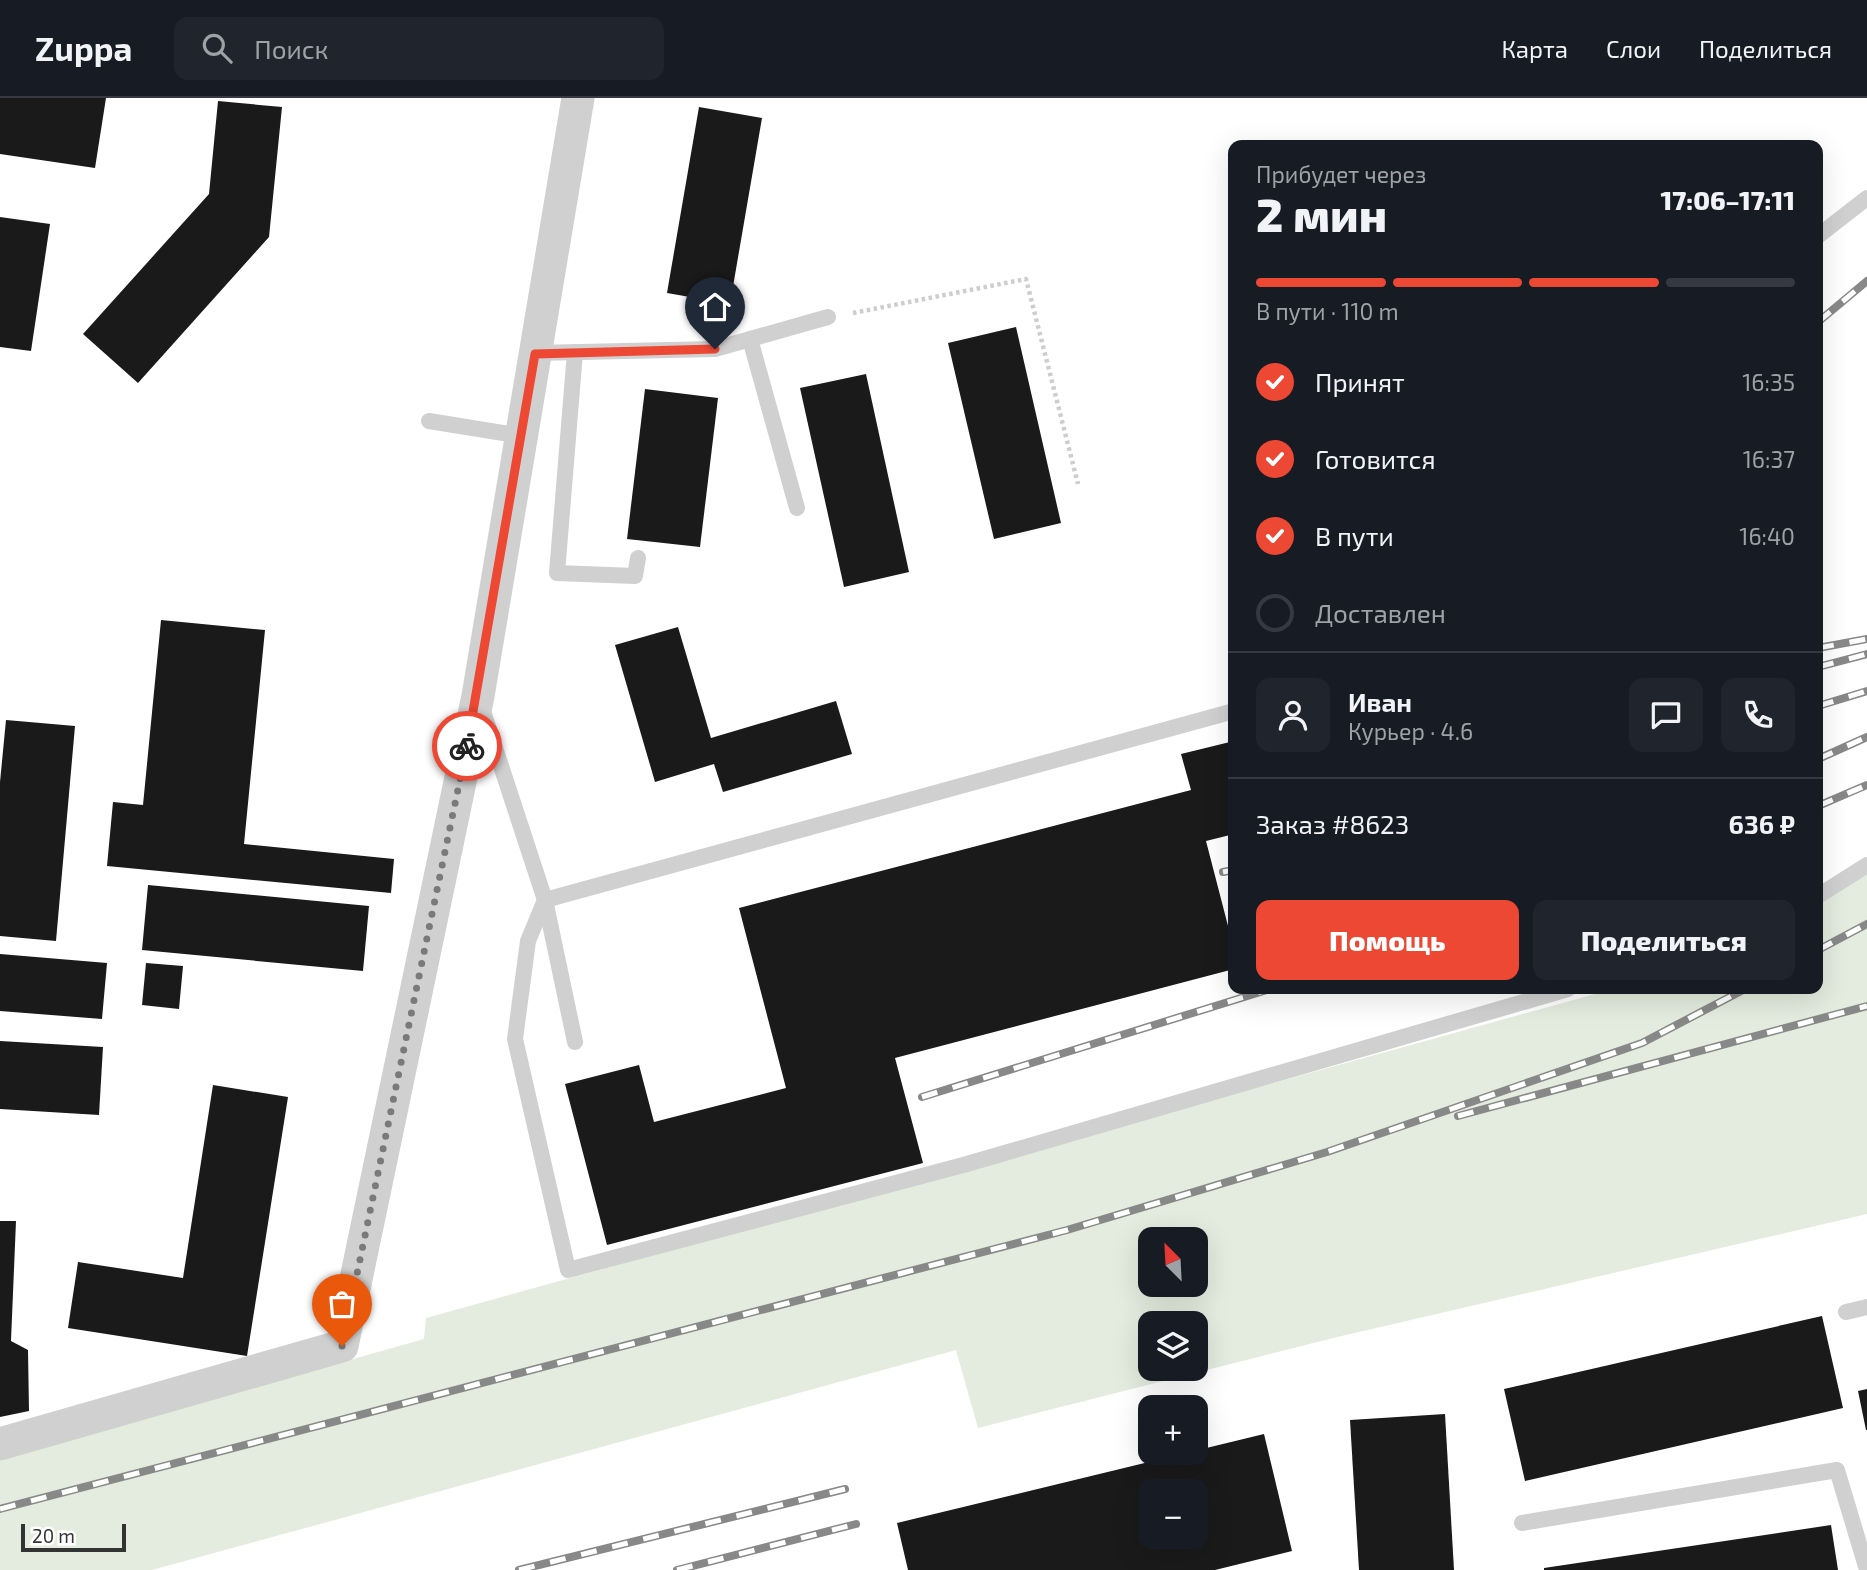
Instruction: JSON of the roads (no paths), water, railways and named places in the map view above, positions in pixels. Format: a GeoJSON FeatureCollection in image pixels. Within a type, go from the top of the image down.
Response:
{"type":"FeatureCollection","features":[{"type":"Feature","properties":{"kind":"street"},"geometry":{"type":"LineString","coordinates":[[0,1444],[342,1346],[478,695],[578,98]]}},
{"type":"Feature","properties":{"kind":"lane"},"geometry":{"type":"LineString","coordinates":[[1823,232],[1867,198]]}},
{"type":"Feature","properties":{"kind":"lane"},"geometry":{"type":"LineString","coordinates":[[535,354],[715,349],[828,317]]}},
{"type":"Feature","properties":{"kind":"lane"},"geometry":{"type":"LineString","coordinates":[[750,339],[797,508]]}},
{"type":"Feature","properties":{"kind":"lane"},"geometry":{"type":"LineString","coordinates":[[575,352],[558,573],[635,576],[638,558]]}},
{"type":"Feature","properties":{"kind":"lane"},"geometry":{"type":"LineString","coordinates":[[429,421],[521,436]]}},
{"type":"Feature","properties":{"kind":"lane"},"geometry":{"type":"LineString","coordinates":[[478,695],[545,900],[575,1042]]}},
{"type":"Feature","properties":{"kind":"lane"},"geometry":{"type":"LineString","coordinates":[[545,900],[1228,713]]}},
{"type":"Feature","properties":{"kind":"lane"},"geometry":{"type":"LineString","coordinates":[[1823,893],[1867,865]]}},
{"type":"Feature","properties":{"kind":"lane"},"geometry":{"type":"LineString","coordinates":[[545,900],[528,941],[515,1039],[568,1270],[967,1164],[1551,994]]}},
{"type":"Feature","properties":{"kind":"lane"},"geometry":{"type":"LineString","coordinates":[[1846,1312],[1867,1307]]}},
{"type":"Feature","properties":{"kind":"lane"},"geometry":{"type":"LineString","coordinates":[[1522,1524],[1837,1470],[1867,1570]]}},
{"type":"Feature","properties":{"kind":"railway"},"geometry":{"type":"LineString","coordinates":[[1823,318],[1867,281]]}},
{"type":"Feature","properties":{"kind":"railway"},"geometry":{"type":"LineString","coordinates":[[1823,647],[1867,639]]}},
{"type":"Feature","properties":{"kind":"railway"},"geometry":{"type":"LineString","coordinates":[[1823,666],[1867,654]]}},
{"type":"Feature","properties":{"kind":"railway"},"geometry":{"type":"LineString","coordinates":[[1823,704],[1867,691]]}},
{"type":"Feature","properties":{"kind":"railway"},"geometry":{"type":"LineString","coordinates":[[1823,757],[1867,737]]}},
{"type":"Feature","properties":{"kind":"railway"},"geometry":{"type":"LineString","coordinates":[[1823,804],[1867,785]]}},
{"type":"Feature","properties":{"kind":"railway"},"geometry":{"type":"LineString","coordinates":[[1223,872],[1228,871]]}},
{"type":"Feature","properties":{"kind":"railway"},"geometry":{"type":"LineString","coordinates":[[1823,947],[1867,924]]}},
{"type":"Feature","properties":{"kind":"railway"},"geometry":{"type":"LineString","coordinates":[[922,1097],[1254,994]]}},
{"type":"Feature","properties":{"kind":"railway"},"geometry":{"type":"LineString","coordinates":[[0,1509],[1067,1230],[1327,1152],[1642,1043],[1735,994]]}},
{"type":"Feature","properties":{"kind":"railway"},"geometry":{"type":"LineString","coordinates":[[1458,1116],[1867,1006]]}},
{"type":"Feature","properties":{"kind":"railway"},"geometry":{"type":"LineString","coordinates":[[519,1570],[845,1489]]}},
{"type":"Feature","properties":{"kind":"railway"},"geometry":{"type":"LineString","coordinates":[[677,1570],[856,1524]]}}]}
